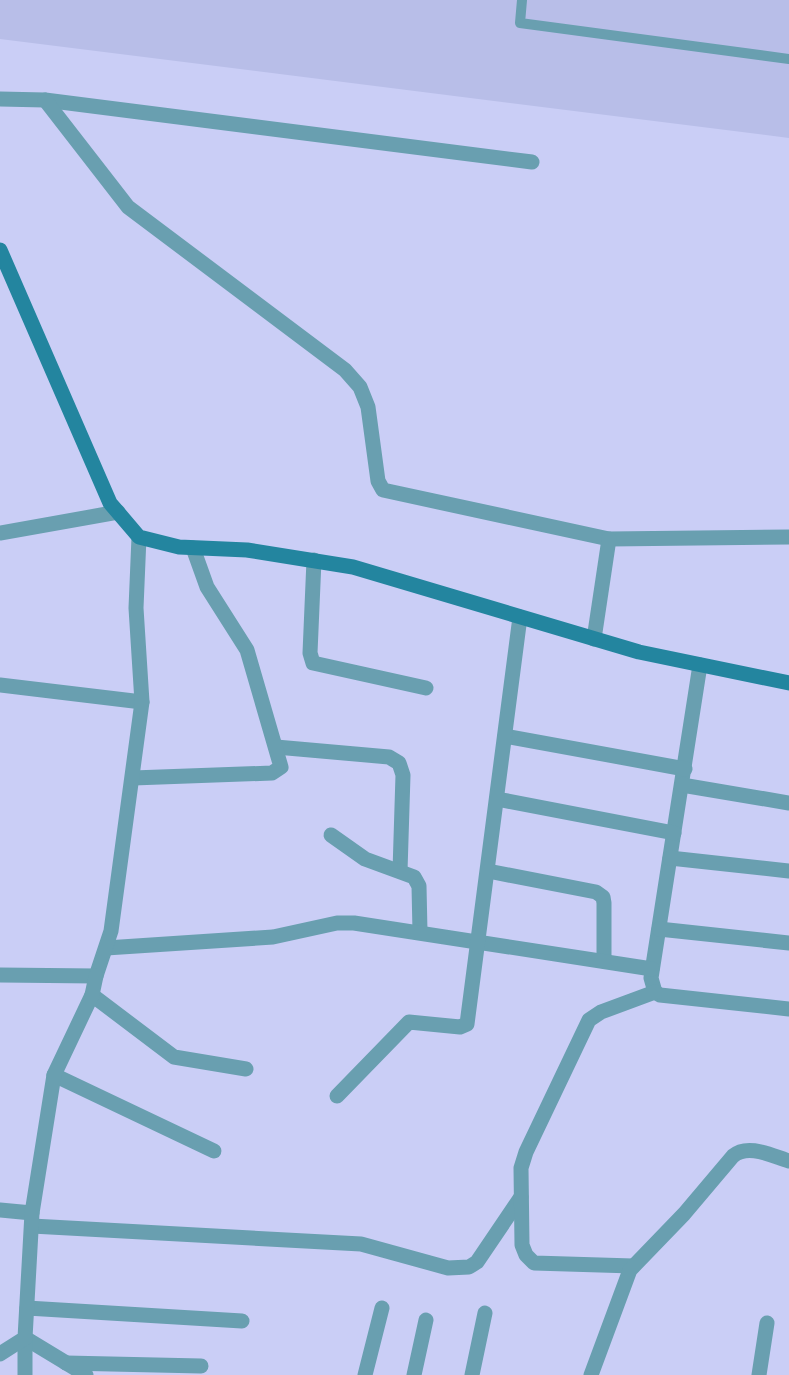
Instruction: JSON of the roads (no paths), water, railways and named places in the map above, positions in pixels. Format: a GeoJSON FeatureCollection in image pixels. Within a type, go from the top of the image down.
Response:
{"type":"FeatureCollection","features":[{"type":"Feature","properties":{"kind":"main road"},"geometry":{"type":"LineString","coordinates":[[0,250],[110,503],[139,537],[179,547],[247,550],[353,567],[594,639],[700,665],[789,683]]}},
{"type":"Feature","properties":{"kind":"street"},"geometry":{"type":"LineString","coordinates":[[0,99],[45,100],[532,162]]}},
{"type":"Feature","properties":{"kind":"street"},"geometry":{"type":"LineString","coordinates":[[45,100],[128,207],[345,370],[360,387],[368,406],[378,481],[383,490],[609,539],[789,537]]}},
{"type":"Feature","properties":{"kind":"street"},"geometry":{"type":"LineString","coordinates":[[0,533],[118,512]]}},
{"type":"Feature","properties":{"kind":"street"},"geometry":{"type":"LineString","coordinates":[[25,1375],[32,1220],[54,1074],[92,995],[111,931],[133,778],[142,702],[136,608],[139,537]]}},
{"type":"Feature","properties":{"kind":"street"},"geometry":{"type":"LineString","coordinates":[[594,639],[609,539]]}},
{"type":"Feature","properties":{"kind":"street"},"geometry":{"type":"LineString","coordinates":[[133,778],[272,773],[281,767],[247,650],[207,587],[193,548]]}},
{"type":"Feature","properties":{"kind":"street"},"geometry":{"type":"LineString","coordinates":[[314,560],[310,653],[313,663],[426,688]]}},
{"type":"Feature","properties":{"kind":"street"},"geometry":{"type":"LineString","coordinates":[[338,1096],[409,1022],[460,1027],[467,1024],[480,940],[520,617]]}},
{"type":"Feature","properties":{"kind":"street"},"geometry":{"type":"LineString","coordinates":[[700,665],[651,978],[655,992],[660,995],[789,1009]]}},
{"type":"Feature","properties":{"kind":"street"},"geometry":{"type":"LineString","coordinates":[[0,685],[142,702]]}},
{"type":"Feature","properties":{"kind":"street"},"geometry":{"type":"LineString","coordinates":[[505,735],[685,769]]}},
{"type":"Feature","properties":{"kind":"street"},"geometry":{"type":"LineString","coordinates":[[276,747],[389,757],[399,763],[402,775],[400,871]]}},
{"type":"Feature","properties":{"kind":"street"},"geometry":{"type":"LineString","coordinates":[[682,785],[789,803]]}},
{"type":"Feature","properties":{"kind":"street"},"geometry":{"type":"LineString","coordinates":[[497,799],[674,833]]}},
{"type":"Feature","properties":{"kind":"street"},"geometry":{"type":"LineString","coordinates":[[331,835],[365,859],[414,877],[419,886],[420,932]]}},
{"type":"Feature","properties":{"kind":"street"},"geometry":{"type":"LineString","coordinates":[[670,858],[789,871]]}},
{"type":"Feature","properties":{"kind":"street"},"geometry":{"type":"LineString","coordinates":[[488,871],[588,889],[603,897],[604,961]]}},
{"type":"Feature","properties":{"kind":"street"},"geometry":{"type":"LineString","coordinates":[[106,948],[273,937],[346,923],[480,940],[652,969]]}},
{"type":"Feature","properties":{"kind":"street"},"geometry":{"type":"LineString","coordinates":[[659,929],[789,943]]}},
{"type":"Feature","properties":{"kind":"street"},"geometry":{"type":"LineString","coordinates":[[0,975],[96,976]]}},
{"type":"Feature","properties":{"kind":"street"},"geometry":{"type":"LineString","coordinates":[[633,1266],[534,1263],[526,1255],[522,1245],[522,1160],[585,1026],[601,1012],[655,992]]}},
{"type":"Feature","properties":{"kind":"street"},"geometry":{"type":"LineString","coordinates":[[92,995],[174,1057],[246,1069]]}},
{"type":"Feature","properties":{"kind":"street"},"geometry":{"type":"LineString","coordinates":[[54,1074],[214,1151]]}},
{"type":"Feature","properties":{"kind":"street"},"geometry":{"type":"LineString","coordinates":[[591,1375],[633,1266],[684,1214],[740,1150],[749,1150],[789,1161]]}},
{"type":"Feature","properties":{"kind":"street"},"geometry":{"type":"LineString","coordinates":[[0,1210],[32,1220],[361,1244],[448,1268],[460,1269],[477,1262],[521,1197]]}},
{"type":"Feature","properties":{"kind":"street"},"geometry":{"type":"LineString","coordinates":[[27,1308],[242,1321]]}},
{"type":"Feature","properties":{"kind":"street"},"geometry":{"type":"LineString","coordinates":[[365,1375],[382,1308]]}},
{"type":"Feature","properties":{"kind":"street"},"geometry":{"type":"LineString","coordinates":[[472,1375],[485,1314]]}},
{"type":"Feature","properties":{"kind":"street"},"geometry":{"type":"LineString","coordinates":[[414,1375],[426,1320]]}},
{"type":"Feature","properties":{"kind":"street"},"geometry":{"type":"LineString","coordinates":[[759,1375],[767,1323]]}},
{"type":"Feature","properties":{"kind":"street"},"geometry":{"type":"LineString","coordinates":[[0,1354],[25,1338]]}},
{"type":"Feature","properties":{"kind":"street"},"geometry":{"type":"LineString","coordinates":[[25,1338],[86,1375]]}},
{"type":"Feature","properties":{"kind":"street"},"geometry":{"type":"LineString","coordinates":[[66,1363],[201,1366]]}},
{"type":"Feature","properties":{"kind":"lane"},"geometry":{"type":"LineString","coordinates":[[522,0],[520,23],[789,58]]}}]}
